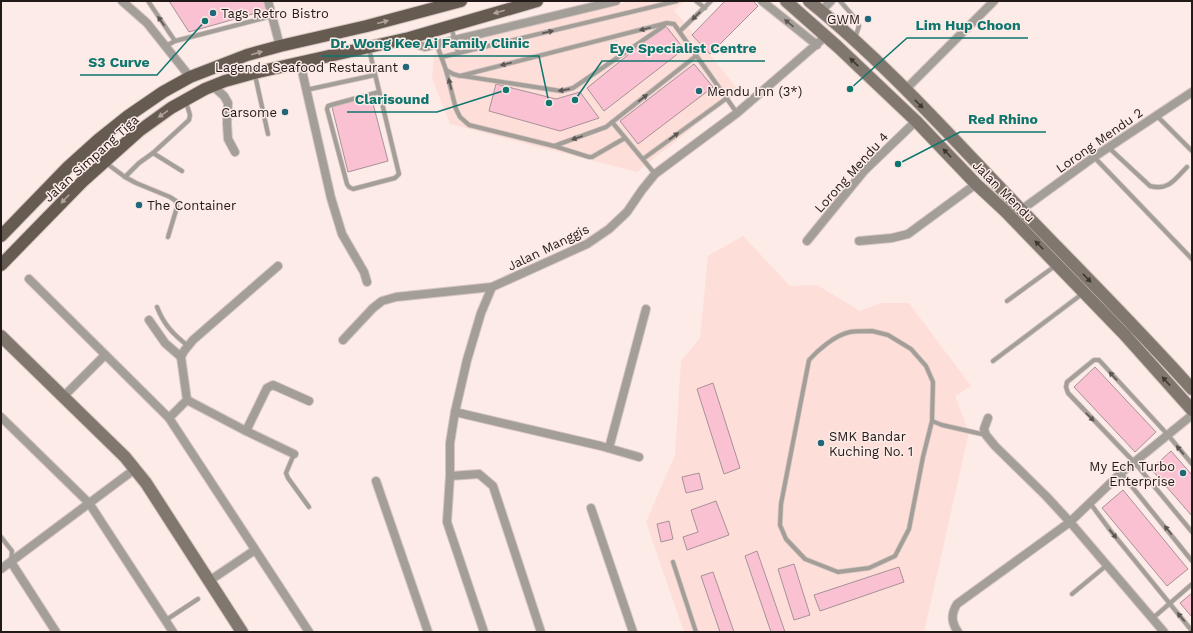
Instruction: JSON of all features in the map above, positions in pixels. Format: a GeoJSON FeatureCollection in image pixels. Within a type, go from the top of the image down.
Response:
{"type":"FeatureCollection","features":[{"type":"Feature","properties":{"kind":"main road","name":"Jalan Simpang Tiga"},"geometry":{"type":"LineString","coordinates":[[1,236],[68,167],[98,140],[163,92],[190,77],[247,56],[280,46],[367,26],[462,1]]}},
{"type":"Feature","properties":{"kind":"main road","name":"Jalan Simpang Tiga"},"geometry":{"type":"LineString","coordinates":[[1,265],[82,182],[139,131],[171,108],[213,86],[254,73],[408,38],[537,1]]}},
{"type":"Feature","properties":{"kind":"main road","name":"Jalan Mendu"},"geometry":{"type":"LineString","coordinates":[[786,1],[916,120],[976,184],[1005,211],[1125,335],[1192,410]]}},
{"type":"Feature","properties":{"kind":"main road","name":"Jalan Mendu"},"geometry":{"type":"LineString","coordinates":[[809,1],[854,40],[905,90],[1022,210],[1192,389]]}},
{"type":"Feature","properties":{"kind":"main road"},"geometry":{"type":"LineString","coordinates":[[1,336],[64,396],[135,469],[146,483],[242,632]]}},
{"type":"Feature","properties":{"kind":"street"},"geometry":{"type":"LineString","coordinates":[[122,1],[147,23],[190,77]]}},
{"type":"Feature","properties":{"kind":"street"},"geometry":{"type":"LineString","coordinates":[[268,1],[280,46]]}},
{"type":"Feature","properties":{"kind":"street"},"geometry":{"type":"LineString","coordinates":[[408,38],[414,44],[425,47],[616,1]]}},
{"type":"Feature","properties":{"kind":"street"},"geometry":{"type":"LineString","coordinates":[[762,1],[817,45]]}},
{"type":"Feature","properties":{"kind":"street"},"geometry":{"type":"LineString","coordinates":[[821,11],[831,1]]}},
{"type":"Feature","properties":{"kind":"street"},"geometry":{"type":"LineString","coordinates":[[905,90],[994,1]]}},
{"type":"Feature","properties":{"kind":"street","name":"Jalan Manggis"},"geometry":{"type":"LineString","coordinates":[[343,340],[373,308],[382,301],[396,297],[492,287],[587,244],[609,229],[627,212],[655,174],[737,113],[826,36]]}},
{"type":"Feature","properties":{"kind":"street"},"geometry":{"type":"LineString","coordinates":[[300,62],[331,198],[342,234],[364,272],[367,282]]}},
{"type":"Feature","properties":{"kind":"street"},"geometry":{"type":"LineString","coordinates":[[213,86],[224,96],[228,103],[228,139],[235,152]]}},
{"type":"Feature","properties":{"kind":"street","name":"Lorong Mendu 2"},"geometry":{"type":"LineString","coordinates":[[1022,210],[1108,147],[1192,92]]}},
{"type":"Feature","properties":{"kind":"street","name":"Lorong Mendu 4"},"geometry":{"type":"LineString","coordinates":[[807,241],[864,171],[916,120]]}},
{"type":"Feature","properties":{"kind":"street"},"geometry":{"type":"LineString","coordinates":[[859,241],[892,238],[908,234],[976,184]]}},
{"type":"Feature","properties":{"kind":"street"},"geometry":{"type":"LineString","coordinates":[[187,400],[181,357],[188,346],[278,266]]}},
{"type":"Feature","properties":{"kind":"street"},"geometry":{"type":"LineString","coordinates":[[29,279],[169,418],[309,632]]}},
{"type":"Feature","properties":{"kind":"street"},"geometry":{"type":"LineString","coordinates":[[484,632],[447,522],[450,476],[450,443],[454,412],[467,360],[492,287]]}},
{"type":"Feature","properties":{"kind":"street"},"geometry":{"type":"LineString","coordinates":[[609,448],[646,309]]}},
{"type":"Feature","properties":{"kind":"street"},"geometry":{"type":"LineString","coordinates":[[149,320],[165,343],[181,357]]}},
{"type":"Feature","properties":{"kind":"street"},"geometry":{"type":"LineString","coordinates":[[64,396],[105,355]]}},
{"type":"Feature","properties":{"kind":"street"},"geometry":{"type":"LineString","coordinates":[[246,431],[269,386],[273,385],[308,401]]}},
{"type":"Feature","properties":{"kind":"street"},"geometry":{"type":"LineString","coordinates":[[169,418],[187,400]]}},
{"type":"Feature","properties":{"kind":"street"},"geometry":{"type":"LineString","coordinates":[[187,400],[294,454]]}},
{"type":"Feature","properties":{"kind":"street"},"geometry":{"type":"LineString","coordinates":[[454,412],[609,448],[639,457]]}},
{"type":"Feature","properties":{"kind":"street"},"geometry":{"type":"LineString","coordinates":[[958,632],[952,620],[953,611],[957,604],[1070,522],[1121,473],[1192,416]]}},
{"type":"Feature","properties":{"kind":"street"},"geometry":{"type":"LineString","coordinates":[[1,417],[88,503],[173,632]]}},
{"type":"Feature","properties":{"kind":"street"},"geometry":{"type":"LineString","coordinates":[[988,418],[984,429],[986,435],[995,446],[1070,522],[1164,632]]}},
{"type":"Feature","properties":{"kind":"street"},"geometry":{"type":"LineString","coordinates":[[1,570],[135,469]]}},
{"type":"Feature","properties":{"kind":"street"},"geometry":{"type":"LineString","coordinates":[[450,476],[479,474],[493,486],[541,632]]}},
{"type":"Feature","properties":{"kind":"street"},"geometry":{"type":"LineString","coordinates":[[376,481],[428,632]]}},
{"type":"Feature","properties":{"kind":"street"},"geometry":{"type":"LineString","coordinates":[[591,508],[633,632]]}},
{"type":"Feature","properties":{"kind":"street"},"geometry":{"type":"LineString","coordinates":[[209,581],[255,550]]}},
{"type":"Feature","properties":{"kind":"street"},"geometry":{"type":"LineString","coordinates":[[11,562],[56,632]]}},
{"type":"Feature","properties":{"kind":"lane"},"geometry":{"type":"LineString","coordinates":[[148,1],[175,41]]}},
{"type":"Feature","properties":{"kind":"lane"},"geometry":{"type":"LineString","coordinates":[[442,57],[677,1]]}},
{"type":"Feature","properties":{"kind":"lane"},"geometry":{"type":"LineString","coordinates":[[696,1],[705,8]]}},
{"type":"Feature","properties":{"kind":"lane"},"geometry":{"type":"LineString","coordinates":[[680,31],[711,1]]}},
{"type":"Feature","properties":{"kind":"lane"},"geometry":{"type":"LineString","coordinates":[[840,1],[854,17],[859,26],[858,33],[854,40]]}},
{"type":"Feature","properties":{"kind":"lane"},"geometry":{"type":"LineString","coordinates":[[166,46],[175,41],[272,16]]}},
{"type":"Feature","properties":{"kind":"lane"},"geometry":{"type":"LineString","coordinates":[[446,70],[460,76],[561,91],[573,88],[667,24]]}},
{"type":"Feature","properties":{"kind":"lane"},"geometry":{"type":"LineString","coordinates":[[460,76],[667,24],[674,24],[737,113]]}},
{"type":"Feature","properties":{"kind":"lane"},"geometry":{"type":"LineString","coordinates":[[450,26],[458,53]]}},
{"type":"Feature","properties":{"kind":"lane"},"geometry":{"type":"LineString","coordinates":[[437,44],[446,70],[456,109],[460,117],[469,125],[554,146],[589,157],[592,157],[625,138]]}},
{"type":"Feature","properties":{"kind":"lane"},"geometry":{"type":"LineString","coordinates":[[369,48],[399,174],[395,178],[353,189],[347,184],[327,109],[331,104],[379,92]]}},
{"type":"Feature","properties":{"kind":"lane"},"geometry":{"type":"LineString","coordinates":[[554,146],[606,127],[696,56]]}},
{"type":"Feature","properties":{"kind":"lane"},"geometry":{"type":"LineString","coordinates":[[254,73],[268,134]]}},
{"type":"Feature","properties":{"kind":"lane"},"geometry":{"type":"LineString","coordinates":[[306,90],[375,75]]}},
{"type":"Feature","properties":{"kind":"lane"},"geometry":{"type":"LineString","coordinates":[[642,159],[727,98]]}},
{"type":"Feature","properties":{"kind":"lane"},"geometry":{"type":"LineString","coordinates":[[125,177],[189,120],[190,114],[186,101]]}},
{"type":"Feature","properties":{"kind":"lane"},"geometry":{"type":"LineString","coordinates":[[1156,115],[1192,151]]}},
{"type":"Feature","properties":{"kind":"lane"},"geometry":{"type":"LineString","coordinates":[[612,122],[655,174]]}},
{"type":"Feature","properties":{"kind":"lane"},"geometry":{"type":"LineString","coordinates":[[1108,147],[1150,186],[1159,188],[1168,186],[1187,167]]}},
{"type":"Feature","properties":{"kind":"lane"},"geometry":{"type":"LineString","coordinates":[[153,153],[182,171]]}},
{"type":"Feature","properties":{"kind":"lane"},"geometry":{"type":"LineString","coordinates":[[1094,157],[1192,259]]}},
{"type":"Feature","properties":{"kind":"lane"},"geometry":{"type":"LineString","coordinates":[[104,162],[136,183],[176,201],[177,207],[168,237]]}},
{"type":"Feature","properties":{"kind":"lane"},"geometry":{"type":"LineString","coordinates":[[1007,302],[1057,265]]}},
{"type":"Feature","properties":{"kind":"lane"},"geometry":{"type":"LineString","coordinates":[[993,361],[1084,292]]}},
{"type":"Feature","properties":{"kind":"lane"},"geometry":{"type":"LineString","coordinates":[[157,307],[160,316],[173,334],[188,346]]}},
{"type":"Feature","properties":{"kind":"lane"},"geometry":{"type":"LineString","coordinates":[[872,331],[888,335],[911,349],[926,366],[933,382],[932,421],[908,529],[895,556],[869,568],[838,572],[805,559],[786,539],[780,525],[781,504],[809,360],[818,351],[834,339],[849,332],[872,331]]}},
{"type":"Feature","properties":{"kind":"lane"},"geometry":{"type":"LineString","coordinates":[[1192,464],[1168,435],[1099,360],[1094,360],[1067,382],[1066,387],[1068,393],[1135,463],[1192,532]]}},
{"type":"Feature","properties":{"kind":"lane"},"geometry":{"type":"LineString","coordinates":[[932,421],[942,425],[986,435]]}},
{"type":"Feature","properties":{"kind":"lane"},"geometry":{"type":"LineString","coordinates":[[294,454],[286,473],[309,507]]}},
{"type":"Feature","properties":{"kind":"lane"},"geometry":{"type":"LineString","coordinates":[[1121,473],[1192,561]]}},
{"type":"Feature","properties":{"kind":"lane"},"geometry":{"type":"LineString","coordinates":[[1090,503],[1192,631]]}},
{"type":"Feature","properties":{"kind":"lane"},"geometry":{"type":"LineString","coordinates":[[1,537],[12,551],[11,562]]}},
{"type":"Feature","properties":{"kind":"lane"},"geometry":{"type":"LineString","coordinates":[[673,562],[696,632]]}},
{"type":"Feature","properties":{"kind":"lane"},"geometry":{"type":"LineString","coordinates":[[1072,594],[1108,565]]}},
{"type":"Feature","properties":{"kind":"lane"},"geometry":{"type":"LineString","coordinates":[[1153,618],[1192,584]]}},
{"type":"Feature","properties":{"kind":"lane"},"geometry":{"type":"LineString","coordinates":[[166,620],[198,599]]}},
{"type":"Feature","properties":{"kind":"shaded area"},"geometry":{"type":"Polygon","coordinates":[[[631,1],[686,1],[674,10],[739,91],[637,172],[450,124],[432,78],[435,50],[631,1]]]}},
{"type":"Feature","properties":{"kind":"shaded area","name":"SMK Bandar Kuching No. 1"},"geometry":{"type":"Polygon","coordinates":[[[743,236],[790,286],[817,285],[860,311],[881,303],[909,303],[971,386],[955,396],[969,432],[924,632],[684,632],[646,522],[675,455],[681,361],[700,338],[708,256],[743,236]]]}},
{"type":"Feature","properties":{"kind":"building"},"geometry":{"type":"Polygon","coordinates":[[[169,1],[265,1],[267,10],[189,32],[169,1]]]}},
{"type":"Feature","properties":{"kind":"building"},"geometry":{"type":"Polygon","coordinates":[[[725,1],[753,1],[758,6],[710,54],[692,35],[725,1]]]}},
{"type":"Feature","properties":{"kind":"building"},"geometry":{"type":"Polygon","coordinates":[[[665,25],[684,49],[604,111],[587,88],[665,25]]]}},
{"type":"Feature","properties":{"kind":"building"},"geometry":{"type":"Polygon","coordinates":[[[694,64],[713,87],[638,144],[620,121],[694,64]]]}},
{"type":"Feature","properties":{"kind":"building"},"geometry":{"type":"Polygon","coordinates":[[[496,84],[556,99],[580,92],[599,118],[560,131],[489,111],[496,84]]]}},
{"type":"Feature","properties":{"kind":"building"},"geometry":{"type":"Polygon","coordinates":[[[371,96],[388,161],[348,172],[332,107],[371,96]]]}},
{"type":"Feature","properties":{"kind":"building"},"geometry":{"type":"Polygon","coordinates":[[[1095,367],[1156,432],[1135,452],[1074,387],[1095,367]]]}},
{"type":"Feature","properties":{"kind":"building"},"geometry":{"type":"Polygon","coordinates":[[[713,383],[740,468],[724,474],[697,389],[713,383]]]}},
{"type":"Feature","properties":{"kind":"building"},"geometry":{"type":"Polygon","coordinates":[[[1171,451],[1192,475],[1192,516],[1151,469],[1171,451]]]}},
{"type":"Feature","properties":{"kind":"building"},"geometry":{"type":"Polygon","coordinates":[[[699,473],[703,489],[686,493],[682,477],[699,473]]]}},
{"type":"Feature","properties":{"kind":"building"},"geometry":{"type":"Polygon","coordinates":[[[1123,490],[1188,569],[1167,586],[1102,508],[1123,490]]]}},
{"type":"Feature","properties":{"kind":"building"},"geometry":{"type":"Polygon","coordinates":[[[716,501],[729,535],[687,550],[683,537],[698,532],[691,510],[716,501]]]}},
{"type":"Feature","properties":{"kind":"building"},"geometry":{"type":"Polygon","coordinates":[[[669,521],[673,539],[661,542],[657,524],[669,521]]]}},
{"type":"Feature","properties":{"kind":"building"},"geometry":{"type":"Polygon","coordinates":[[[757,551],[785,632],[771,632],[745,556],[757,551]]]}},
{"type":"Feature","properties":{"kind":"building"},"geometry":{"type":"Polygon","coordinates":[[[794,564],[810,615],[794,620],[778,569],[794,564]]]}},
{"type":"Feature","properties":{"kind":"building"},"geometry":{"type":"Polygon","coordinates":[[[899,567],[904,582],[820,611],[814,595],[899,567]]]}},
{"type":"Feature","properties":{"kind":"building"},"geometry":{"type":"Polygon","coordinates":[[[713,572],[734,632],[720,632],[701,576],[713,572]]]}},
{"type":"Feature","properties":{"kind":"building"},"geometry":{"type":"Polygon","coordinates":[[[1192,593],[1192,617],[1180,603],[1192,593]]]}},
{"type":"Feature","properties":{"kind":"place","name":"Tags Retro Bistro"},"geometry":{"type":"Point","coordinates":[213,13]}},
{"type":"Feature","properties":{"kind":"place","name":"GWM"},"geometry":{"type":"Point","coordinates":[868,19]}},
{"type":"Feature","properties":{"kind":"place","name":"S3 Curve"},"geometry":{"type":"Point","coordinates":[205,21]}},
{"type":"Feature","properties":{"kind":"place","name":"Lagenda Seafood Restaurant"},"geometry":{"type":"Point","coordinates":[406,67]}},
{"type":"Feature","properties":{"kind":"place","name":"Lim Hup Choon"},"geometry":{"type":"Point","coordinates":[850,89]}},
{"type":"Feature","properties":{"kind":"place","name":"Clarisound"},"geometry":{"type":"Point","coordinates":[506,90]}},
{"type":"Feature","properties":{"kind":"place","name":"Mendu Inn (3*)"},"geometry":{"type":"Point","coordinates":[699,91]}},
{"type":"Feature","properties":{"kind":"place","name":"Eye Specialist Centre"},"geometry":{"type":"Point","coordinates":[575,100]}},
{"type":"Feature","properties":{"kind":"place","name":"Dr. Wong Kee Ai Family Clinic"},"geometry":{"type":"Point","coordinates":[549,103]}},
{"type":"Feature","properties":{"kind":"place","name":"Carsome"},"geometry":{"type":"Point","coordinates":[285,112]}},
{"type":"Feature","properties":{"kind":"place","name":"Red Rhino"},"geometry":{"type":"Point","coordinates":[898,164]}},
{"type":"Feature","properties":{"kind":"place","name":"The Container"},"geometry":{"type":"Point","coordinates":[139,205]}},
{"type":"Feature","properties":{"kind":"place","name":"SMK Bandar Kuching No. 1"},"geometry":{"type":"Point","coordinates":[821,443]}},
{"type":"Feature","properties":{"kind":"place","name":"My Ech Turbo Enterprise"},"geometry":{"type":"Point","coordinates":[1183,473]}}]}
